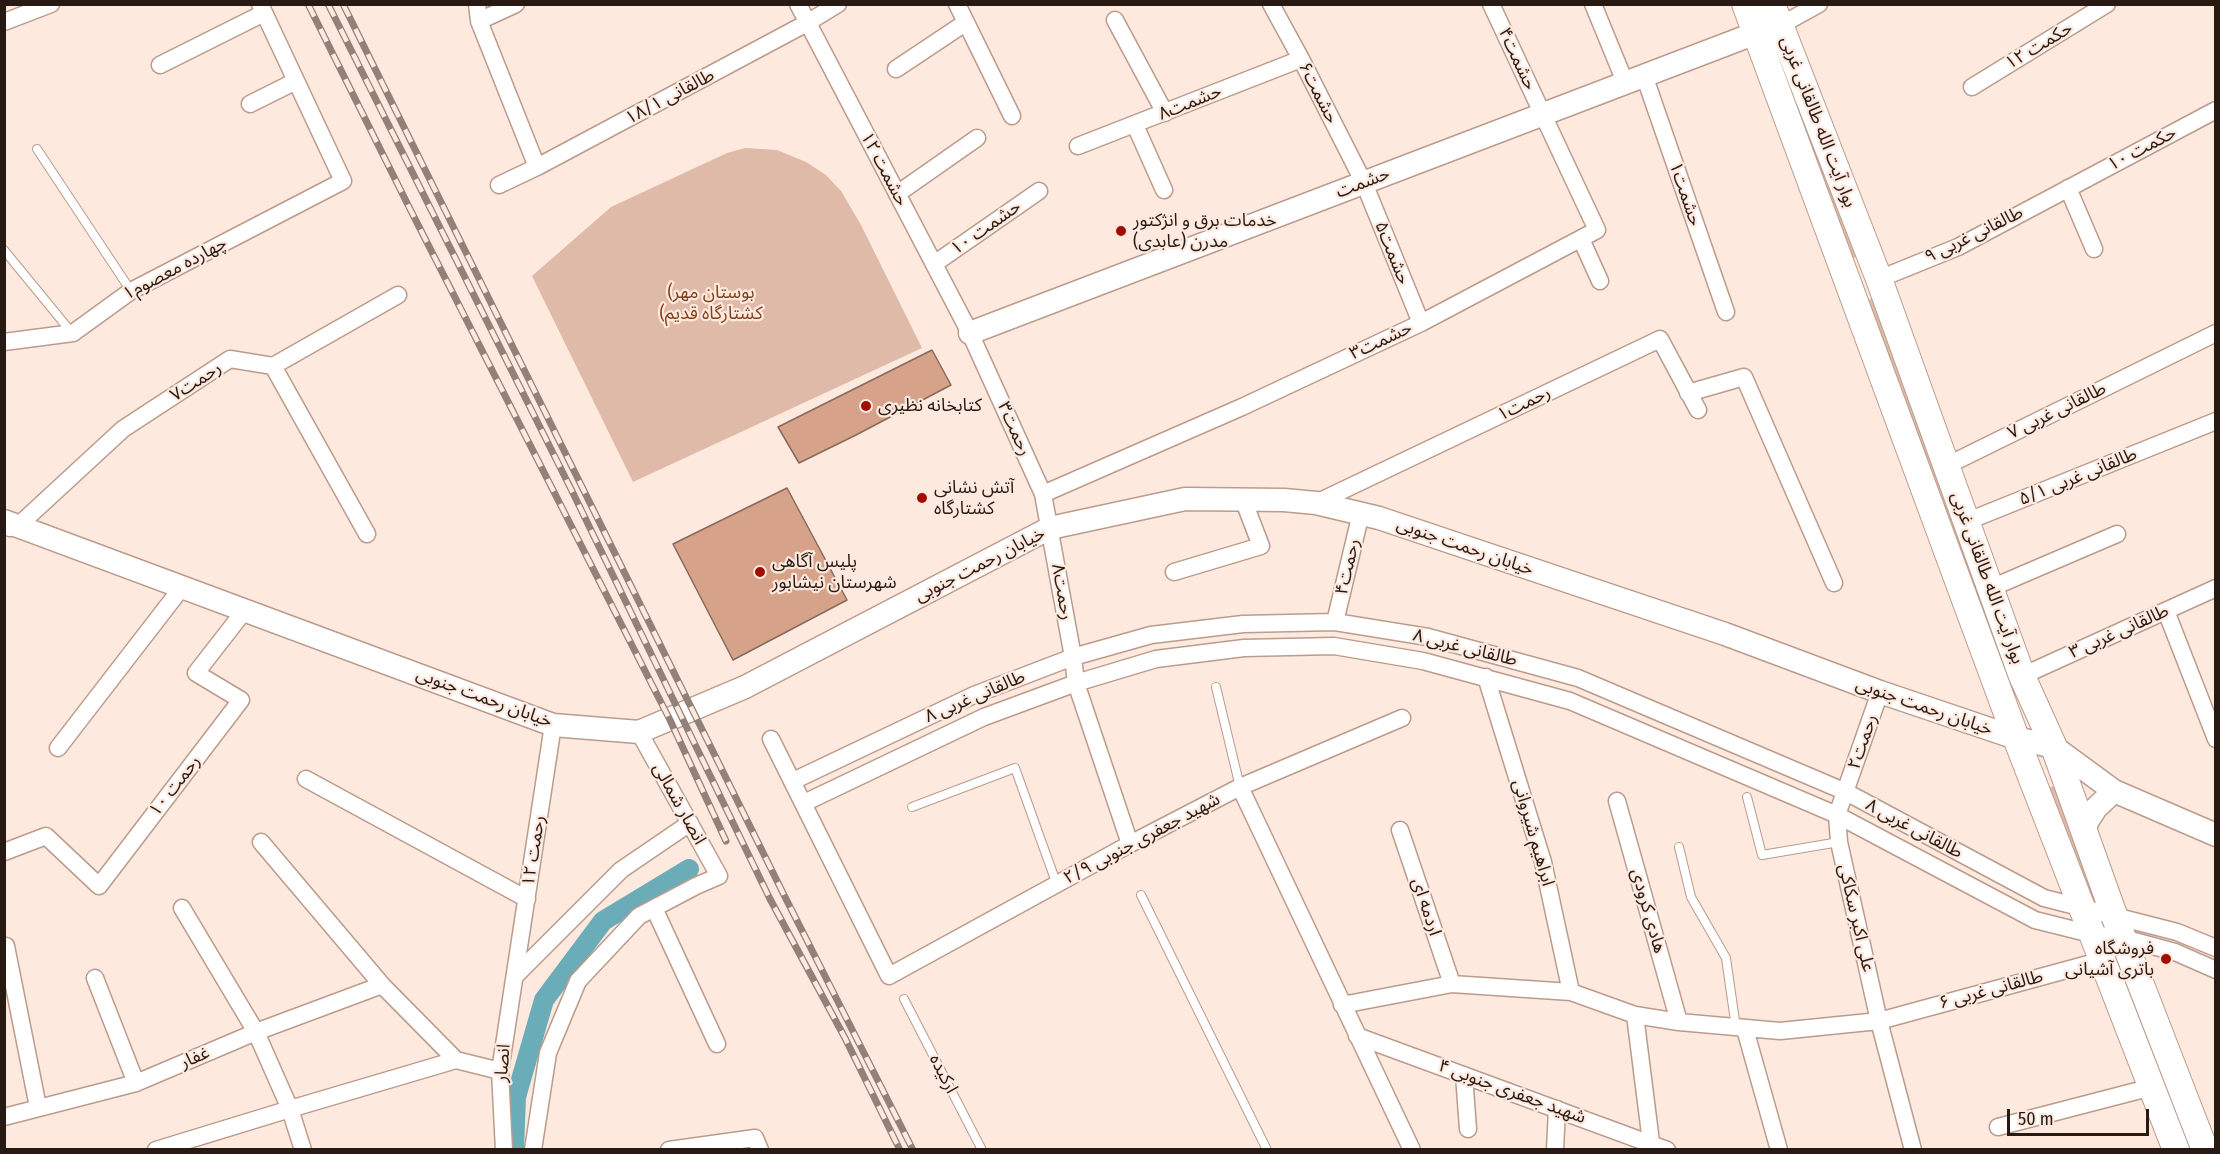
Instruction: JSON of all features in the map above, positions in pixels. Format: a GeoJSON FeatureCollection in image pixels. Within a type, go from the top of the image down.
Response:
{"type":"FeatureCollection","features":[{"type":"Feature","properties":{"kind":"main road","name":"بوار آیت الله طالقانی غربی"},"geometry":{"type":"LineString","coordinates":[[1745,4],[2016,738],[2176,1149]]}},
{"type":"Feature","properties":{"kind":"main road","name":"بوار آیت الله طالقانی غربی"},"geometry":{"type":"LineString","coordinates":[[1777,15],[1879,279],[2022,676],[2054,747],[2084,836],[2205,1149]]}},
{"type":"Feature","properties":{"kind":"main road"},"geometry":{"type":"LineString","coordinates":[[1852,294],[1879,279]]}},
{"type":"Feature","properties":{"kind":"street"},"geometry":{"type":"LineString","coordinates":[[4,22],[51,4]]}},
{"type":"Feature","properties":{"kind":"street"},"geometry":{"type":"LineString","coordinates":[[516,4],[478,13],[537,167]]}},
{"type":"Feature","properties":{"kind":"street","name":"حشمت ۱۲"},"geometry":{"type":"LineString","coordinates":[[798,4],[970,333]]}},
{"type":"Feature","properties":{"kind":"street","name":"طالقانی ۱۸/۱"},"geometry":{"type":"LineString","coordinates":[[499,185],[807,24],[838,4]]}},
{"type":"Feature","properties":{"kind":"street"},"geometry":{"type":"LineString","coordinates":[[957,4],[1012,116]]}},
{"type":"Feature","properties":{"kind":"street","name":"حشمت۶"},"geometry":{"type":"LineString","coordinates":[[1271,4],[1364,183]]}},
{"type":"Feature","properties":{"kind":"street","name":"حشمت۴"},"geometry":{"type":"LineString","coordinates":[[1491,4],[1542,114]]}},
{"type":"Feature","properties":{"kind":"street","name":"حشمت۱"},"geometry":{"type":"LineString","coordinates":[[1593,4],[1635,79],[1726,312]]}},
{"type":"Feature","properties":{"kind":"street"},"geometry":{"type":"LineString","coordinates":[[1777,15],[1819,4]]}},
{"type":"Feature","properties":{"kind":"street","name":"حکمت ۱۲"},"geometry":{"type":"LineString","coordinates":[[1972,87],[2107,4]]}},
{"type":"Feature","properties":{"kind":"street"},"geometry":{"type":"LineString","coordinates":[[160,64],[262,9],[296,81],[250,104]]}},
{"type":"Feature","properties":{"kind":"street"},"geometry":{"type":"LineString","coordinates":[[1115,20],[1165,113]]}},
{"type":"Feature","properties":{"kind":"street"},"geometry":{"type":"LineString","coordinates":[[896,69],[965,23]]}},
{"type":"Feature","properties":{"kind":"street","name":"حشمت"},"geometry":{"type":"LineString","coordinates":[[970,333],[1756,33]]}},
{"type":"Feature","properties":{"kind":"street","name":"حشمت۸"},"geometry":{"type":"LineString","coordinates":[[1078,146],[1301,59]]}},
{"type":"Feature","properties":{"kind":"street","name":"چهارده معصوم۱"},"geometry":{"type":"LineString","coordinates":[[4,342],[73,333],[131,291],[343,181],[296,81]]}},
{"type":"Feature","properties":{"kind":"street","name":"حکمت ۱۰"},"geometry":{"type":"LineString","coordinates":[[2068,188],[2216,110]]}},
{"type":"Feature","properties":{"kind":"street","name":"حشمت۳"},"geometry":{"type":"LineString","coordinates":[[1043,494],[1242,407],[1421,323],[1598,230],[1542,114]]}},
{"type":"Feature","properties":{"kind":"street"},"geometry":{"type":"LineString","coordinates":[[1135,125],[1164,190]]}},
{"type":"Feature","properties":{"kind":"street"},"geometry":{"type":"LineString","coordinates":[[897,194],[977,138]]}},
{"type":"Feature","properties":{"kind":"street","name":"حشمت۵"},"geometry":{"type":"LineString","coordinates":[[1364,183],[1421,323]]}},
{"type":"Feature","properties":{"kind":"street"},"geometry":{"type":"LineString","coordinates":[[2068,188],[2094,249]]}},
{"type":"Feature","properties":{"kind":"street","name":"طالقانی غربی ۹"},"geometry":{"type":"LineString","coordinates":[[1879,279],[1958,247],[2068,188]]}},
{"type":"Feature","properties":{"kind":"street","name":"حشمت ۱۰"},"geometry":{"type":"LineString","coordinates":[[934,264],[1039,191]]}},
{"type":"Feature","properties":{"kind":"street"},"geometry":{"type":"LineString","coordinates":[[1581,238],[1600,281]]}},
{"type":"Feature","properties":{"kind":"street"},"geometry":{"type":"LineString","coordinates":[[368,534],[273,366],[398,295]]}},
{"type":"Feature","properties":{"kind":"street","name":"رحمت۳"},"geometry":{"type":"LineString","coordinates":[[970,333],[1043,494],[1050,528]]}},
{"type":"Feature","properties":{"kind":"street","name":"طالقانی غربی ۷"},"geometry":{"type":"LineString","coordinates":[[1946,466],[2216,333]]}},
{"type":"Feature","properties":{"kind":"street","name":"رحمت۱"},"geometry":{"type":"LineString","coordinates":[[1316,503],[1660,339],[1698,410]]}},
{"type":"Feature","properties":{"kind":"street","name":"رحمت۷"},"geometry":{"type":"LineString","coordinates":[[9,525],[123,429],[230,360],[273,366]]}},
{"type":"Feature","properties":{"kind":"street"},"geometry":{"type":"LineString","coordinates":[[1688,393],[1744,377],[1834,583]]}},
{"type":"Feature","properties":{"kind":"street","name":"طالقانی غربی ۵/۱"},"geometry":{"type":"LineString","coordinates":[[1968,521],[2216,421]]}},
{"type":"Feature","properties":{"kind":"street","name":"خیابان رحمت جنوبی"},"geometry":{"type":"LineString","coordinates":[[9,525],[183,586],[553,725],[639,732],[746,687],[1050,528],[1185,499],[1284,500],[1316,503],[1361,513],[1725,634],[1880,692],[2016,738],[2054,747]]}},
{"type":"Feature","properties":{"kind":"street"},"geometry":{"type":"LineString","coordinates":[[1174,573],[1262,546],[1243,499]]}},
{"type":"Feature","properties":{"kind":"street","name":"رحمت۴"},"geometry":{"type":"LineString","coordinates":[[1335,622],[1361,513]]}},
{"type":"Feature","properties":{"kind":"street","name":"رحمت۸"},"geometry":{"type":"LineString","coordinates":[[1050,528],[1076,683],[1130,844]]}},
{"type":"Feature","properties":{"kind":"street"},"geometry":{"type":"LineString","coordinates":[[1991,588],[2117,534]]}},
{"type":"Feature","properties":{"kind":"street"},"geometry":{"type":"LineString","coordinates":[[58,748],[183,586]]}},
{"type":"Feature","properties":{"kind":"street","name":"طالقانی غربی ۳"},"geometry":{"type":"LineString","coordinates":[[2022,676],[2216,588]]}},
{"type":"Feature","properties":{"kind":"street","name":"رحمت ۱۰"},"geometry":{"type":"LineString","coordinates":[[4,852],[46,836],[99,886],[242,700],[196,673],[245,610]]}},
{"type":"Feature","properties":{"kind":"street"},"geometry":{"type":"LineString","coordinates":[[2166,611],[2216,739]]}},
{"type":"Feature","properties":{"kind":"street","name":"طالقانی غربی ۸"},"geometry":{"type":"LineString","coordinates":[[793,781],[974,695],[1073,657],[1151,635],[1243,624],[1335,622],[1428,637],[1578,678],[1846,792],[2044,898],[2082,907],[2118,926]]}},
{"type":"Feature","properties":{"kind":"street"},"geometry":{"type":"LineString","coordinates":[[1285,623],[1287,647]]}},
{"type":"Feature","properties":{"kind":"street","name":"طالقانی غربی ۸"},"geometry":{"type":"LineString","coordinates":[[804,803],[984,717],[1076,683],[1156,659],[1245,648],[1334,646],[1423,661],[1570,701],[1837,815],[2036,920],[2091,934],[2118,926]]}},
{"type":"Feature","properties":{"kind":"street","name":"ابراهیم شیروانی"},"geometry":{"type":"LineString","coordinates":[[1486,677],[1543,862],[1571,992]]}},
{"type":"Feature","properties":{"kind":"street","name":"رحمت۲"},"geometry":{"type":"LineString","coordinates":[[1837,815],[1880,692]]}},
{"type":"Feature","properties":{"kind":"street","name":"شهید جعفری جنوبی ۲/۹"},"geometry":{"type":"LineString","coordinates":[[804,803],[889,976],[1130,844],[1240,787],[1402,718]]}},
{"type":"Feature","properties":{"kind":"street","name":"رحمت ۱۲"},"geometry":{"type":"LineString","coordinates":[[515,976],[553,725]]}},
{"type":"Feature","properties":{"kind":"street","name":"انصار شمالی"},"geometry":{"type":"LineString","coordinates":[[639,732],[719,876],[654,908]]}},
{"type":"Feature","properties":{"kind":"street"},"geometry":{"type":"LineString","coordinates":[[771,739],[804,803]]}},
{"type":"Feature","properties":{"kind":"street"},"geometry":{"type":"LineString","coordinates":[[2054,747],[2114,791],[2216,835]]}},
{"type":"Feature","properties":{"kind":"street"},"geometry":{"type":"LineString","coordinates":[[306,779],[527,899]]}},
{"type":"Feature","properties":{"kind":"street"},"geometry":{"type":"LineString","coordinates":[[1240,787],[1412,1149]]}},
{"type":"Feature","properties":{"kind":"street"},"geometry":{"type":"LineString","coordinates":[[2084,836],[2087,822],[2096,808],[2114,791]]}},
{"type":"Feature","properties":{"kind":"street","name":"هادی کرودی"},"geometry":{"type":"LineString","coordinates":[[1617,801],[1679,1022]]}},
{"type":"Feature","properties":{"kind":"street","name":"علی اکبر سکاکی"},"geometry":{"type":"LineString","coordinates":[[1837,815],[1839,842],[1912,1147]]}},
{"type":"Feature","properties":{"kind":"street"},"geometry":{"type":"LineString","coordinates":[[515,976],[621,870],[690,823]]}},
{"type":"Feature","properties":{"kind":"street","name":"اردمه ای"},"geometry":{"type":"LineString","coordinates":[[1400,830],[1452,984]]}},
{"type":"Feature","properties":{"kind":"street"},"geometry":{"type":"LineString","coordinates":[[261,842],[382,985],[456,1060]]}},
{"type":"Feature","properties":{"kind":"street"},"geometry":{"type":"LineString","coordinates":[[182,908],[256,1032],[290,1108],[303,1149]]}},
{"type":"Feature","properties":{"kind":"street"},"geometry":{"type":"LineString","coordinates":[[533,1149],[548,1053],[578,981],[639,916],[654,908],[717,1044]]}},
{"type":"Feature","properties":{"kind":"street"},"geometry":{"type":"LineString","coordinates":[[2118,926],[2177,932],[2216,948]]}},
{"type":"Feature","properties":{"kind":"street"},"geometry":{"type":"LineString","coordinates":[[2118,926],[2216,970]]}},
{"type":"Feature","properties":{"kind":"street"},"geometry":{"type":"LineString","coordinates":[[6,946],[38,1107]]}},
{"type":"Feature","properties":{"kind":"street","name":"طالقانی غربی ۶"},"geometry":{"type":"LineString","coordinates":[[1342,1005],[1452,984],[1571,992],[1635,1015],[1679,1022],[1780,1031],[1880,1021],[2103,960]]}},
{"type":"Feature","properties":{"kind":"street","name":"انصار"},"geometry":{"type":"LineString","coordinates":[[504,1149],[500,1071],[515,976]]}},
{"type":"Feature","properties":{"kind":"street"},"geometry":{"type":"LineString","coordinates":[[95,978],[136,1083]]}},
{"type":"Feature","properties":{"kind":"street","name":"غفار"},"geometry":{"type":"LineString","coordinates":[[4,1117],[136,1083],[256,1032],[382,985]]}},
{"type":"Feature","properties":{"kind":"street"},"geometry":{"type":"LineString","coordinates":[[1635,1015],[1651,1142]]}},
{"type":"Feature","properties":{"kind":"street"},"geometry":{"type":"LineString","coordinates":[[1740,1028],[1779,1149]]}},
{"type":"Feature","properties":{"kind":"street","name":"شهید جعفری جنوبی ۴"},"geometry":{"type":"LineString","coordinates":[[1357,1036],[1557,1108],[1630,1142],[1651,1142],[1667,1149]]}},
{"type":"Feature","properties":{"kind":"street"},"geometry":{"type":"LineString","coordinates":[[156,1149],[456,1060],[500,1071]]}},
{"type":"Feature","properties":{"kind":"street"},"geometry":{"type":"LineString","coordinates":[[1464,1075],[1468,1129]]}},
{"type":"Feature","properties":{"kind":"street"},"geometry":{"type":"LineString","coordinates":[[1998,1127],[2152,1088]]}},
{"type":"Feature","properties":{"kind":"street"},"geometry":{"type":"LineString","coordinates":[[1555,1149],[1557,1108]]}},
{"type":"Feature","properties":{"kind":"street"},"geometry":{"type":"LineString","coordinates":[[669,1149],[755,1138],[760,1149]]}},
{"type":"Feature","properties":{"kind":"lane"},"geometry":{"type":"LineString","coordinates":[[37,149],[131,291]]}},
{"type":"Feature","properties":{"kind":"lane"},"geometry":{"type":"LineString","coordinates":[[4,250],[73,333]]}},
{"type":"Feature","properties":{"kind":"lane"},"geometry":{"type":"LineString","coordinates":[[1216,687],[1240,787]]}},
{"type":"Feature","properties":{"kind":"lane"},"geometry":{"type":"LineString","coordinates":[[912,807],[1015,768],[1057,885]]}},
{"type":"Feature","properties":{"kind":"lane"},"geometry":{"type":"LineString","coordinates":[[1747,797],[1762,855],[1839,842]]}},
{"type":"Feature","properties":{"kind":"lane"},"geometry":{"type":"LineString","coordinates":[[1679,847],[1691,897],[1726,958],[1740,1028]]}},
{"type":"Feature","properties":{"kind":"lane"},"geometry":{"type":"LineString","coordinates":[[1141,896],[1267,1149]]}},
{"type":"Feature","properties":{"kind":"lane","name":"ارکیده"},"geometry":{"type":"LineString","coordinates":[[904,999],[982,1149]]}},
{"type":"Feature","properties":{"kind":"green space"},"geometry":{"type":"Polygon","coordinates":[[[1753,5],[1759,5],[1856,257],[1851,259],[1753,5]]]}},
{"type":"Feature","properties":{"kind":"green space","name":"(بوستان مهر (کشتارگاه قدیم"},"geometry":{"type":"Polygon","coordinates":[[[745,148],[777,150],[806,162],[826,175],[841,191],[861,225],[922,348],[633,482],[532,276],[611,207],[727,153],[745,148]]]}},
{"type":"Feature","properties":{"kind":"green space"},"geometry":{"type":"Polygon","coordinates":[[[1873,298],[2018,688],[2011,692],[1866,301],[1873,298]]]}},
{"type":"Feature","properties":{"kind":"green space"},"geometry":{"type":"Polygon","coordinates":[[[2055,786],[2101,905],[2093,904],[2047,788],[2055,786]]]}},
{"type":"Feature","properties":{"kind":"building","name":"کتابخانه نظیری"},"geometry":{"type":"Polygon","coordinates":[[[932,350],[951,385],[799,463],[778,427],[932,350]]]}},
{"type":"Feature","properties":{"kind":"building","name":"پلیس آگاهی شهرستان نیشابور"},"geometry":{"type":"Polygon","coordinates":[[[787,488],[847,600],[733,660],[673,544],[787,488]]]}},
{"type":"Feature","properties":{"kind":"waterway"},"geometry":{"type":"LineString","coordinates":[[514,1150],[516,1097],[544,1000],[603,921],[689,869]]}},
{"type":"Feature","properties":{"kind":"railway"},"geometry":{"type":"LineString","coordinates":[[308,4],[670,720],[726,841]]}},
{"type":"Feature","properties":{"kind":"railway"},"geometry":{"type":"LineString","coordinates":[[328,4],[572,491],[770,899],[845,1038],[900,1150]]}},
{"type":"Feature","properties":{"kind":"railway"},"geometry":{"type":"LineString","coordinates":[[343,4],[783,893],[913,1150]]}},
{"type":"Feature","properties":{"kind":"place","name":"خدمات برق و انژکتور مدرن (عابدی)"},"geometry":{"type":"Point","coordinates":[1121,231]}},
{"type":"Feature","properties":{"kind":"place","name":"کتابخانه نظیری"},"geometry":{"type":"Point","coordinates":[866,406]}},
{"type":"Feature","properties":{"kind":"place","name":"آتش نشانی کشتارگاه"},"geometry":{"type":"Point","coordinates":[922,498]}},
{"type":"Feature","properties":{"kind":"place","name":"پلیس آگاهی شهرستان نیشابور"},"geometry":{"type":"Point","coordinates":[760,572]}},
{"type":"Feature","properties":{"kind":"place","name":"فروشگاه باتری آشیانی"},"geometry":{"type":"Point","coordinates":[2166,959]}}]}
